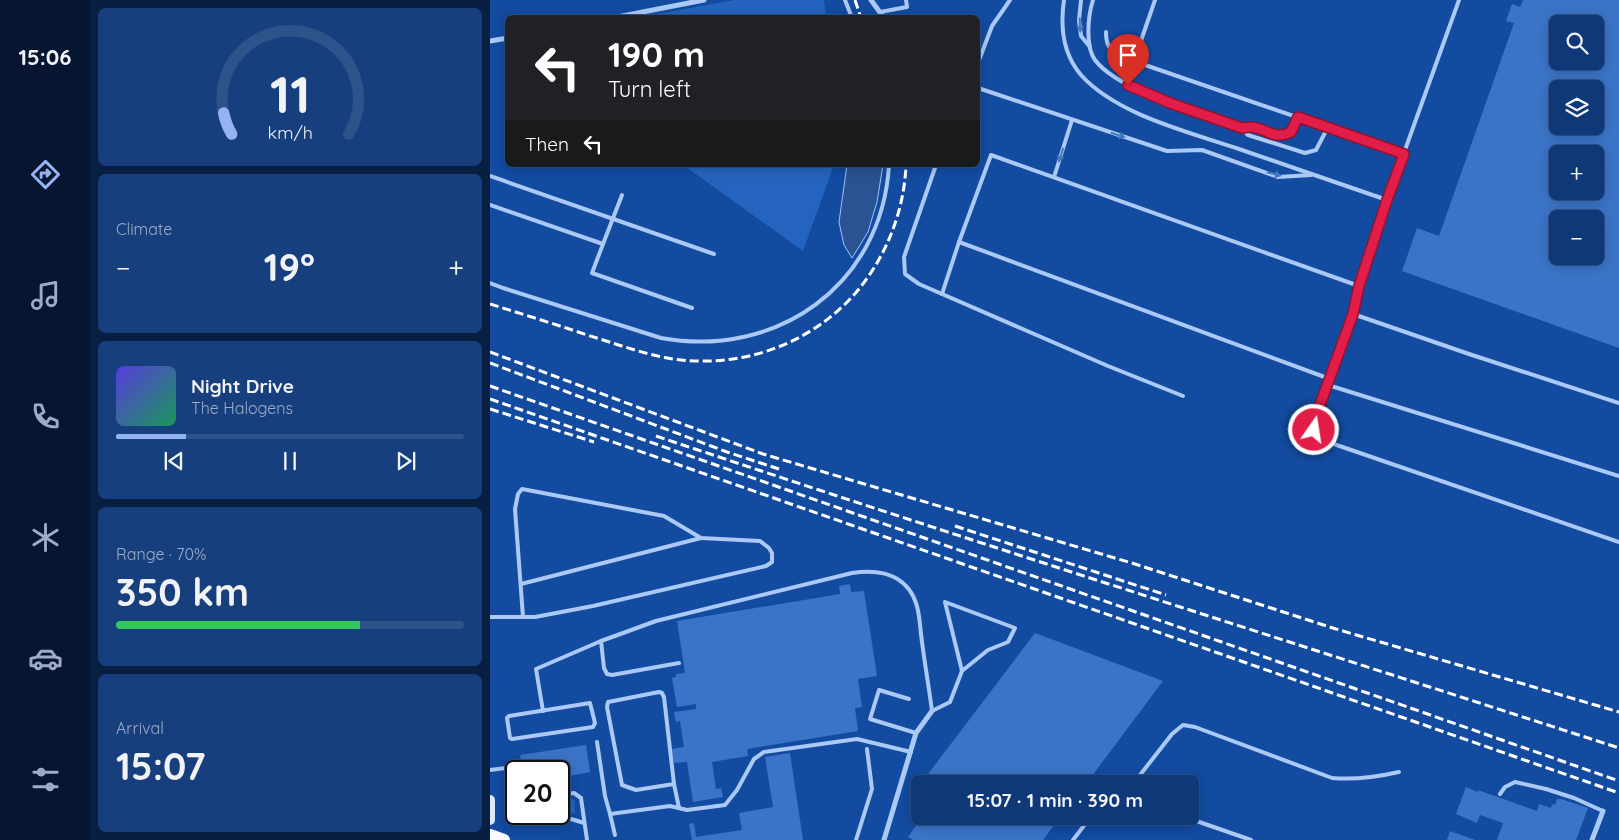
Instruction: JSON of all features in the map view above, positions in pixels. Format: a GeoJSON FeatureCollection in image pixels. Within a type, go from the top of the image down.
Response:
{"type":"FeatureCollection","features":[{"type":"Feature","properties":{"kind":"main road"},"geometry":{"type":"LineString","coordinates":[[490,800],[490,820]]}},
{"type":"Feature","properties":{"kind":"main road"},"geometry":{"type":"LineString","coordinates":[[490,835],[504,840]]}},
{"type":"Feature","properties":{"kind":"street"},"geometry":{"type":"LineString","coordinates":[[627,15],[704,0]]}},
{"type":"Feature","properties":{"kind":"street"},"geometry":{"type":"LineString","coordinates":[[871,0],[882,15]]}},
{"type":"Feature","properties":{"kind":"street"},"geometry":{"type":"LineString","coordinates":[[490,41],[505,38]]}},
{"type":"Feature","properties":{"kind":"street"},"geometry":{"type":"LineString","coordinates":[[884,840],[916,733],[932,711]]}},
{"type":"Feature","properties":{"kind":"street"},"geometry":{"type":"LineString","coordinates":[[1592,840],[1602,811]]}},
{"type":"Feature","properties":{"kind":"lane"},"geometry":{"type":"LineString","coordinates":[[845,0],[851,15]]}},
{"type":"Feature","properties":{"kind":"lane"},"geometry":{"type":"LineString","coordinates":[[880,12],[907,7],[906,0]]}},
{"type":"Feature","properties":{"kind":"lane"},"geometry":{"type":"LineString","coordinates":[[980,58],[992,26],[1010,0]]}},
{"type":"Feature","properties":{"kind":"lane"},"geometry":{"type":"LineString","coordinates":[[1064,0],[1062,25],[1066,50],[1081,75],[1106,97],[1149,118],[1387,200]]}},
{"type":"Feature","properties":{"kind":"lane"},"geometry":{"type":"LineString","coordinates":[[1082,0],[1079,20],[1080,36],[1090,47],[1096,61],[1107,72],[1128,85],[1170,103],[1242,128],[1251,127],[1276,135],[1284,136],[1291,132],[1298,117]]}},
{"type":"Feature","properties":{"kind":"lane"},"geometry":{"type":"LineString","coordinates":[[1090,47],[1089,18],[1094,0]]}},
{"type":"Feature","properties":{"kind":"lane"},"geometry":{"type":"LineString","coordinates":[[1134,61],[1155,0]]}},
{"type":"Feature","properties":{"kind":"lane"},"geometry":{"type":"LineString","coordinates":[[1459,0],[1387,200],[1359,286],[1353,314],[1313,424],[1314,430],[1325,441],[1619,542]]}},
{"type":"Feature","properties":{"kind":"lane"},"geometry":{"type":"LineString","coordinates":[[1106,32],[1106,42],[1116,55],[1404,154]]}},
{"type":"Feature","properties":{"kind":"lane"},"geometry":{"type":"LineString","coordinates":[[980,89],[1167,151],[1202,150],[1278,177],[1314,174]]}},
{"type":"Feature","properties":{"kind":"lane"},"geometry":{"type":"LineString","coordinates":[[1054,177],[1072,120]]}},
{"type":"Feature","properties":{"kind":"lane"},"geometry":{"type":"LineString","coordinates":[[1242,128],[1248,135],[1304,153],[1316,150],[1328,127]]}},
{"type":"Feature","properties":{"kind":"lane"},"geometry":{"type":"LineString","coordinates":[[942,294],[991,155],[1359,286]]}},
{"type":"Feature","properties":{"kind":"lane"},"geometry":{"type":"LineString","coordinates":[[490,283],[661,338],[688,342],[711,342],[760,333],[789,321],[810,309],[830,294],[854,267],[868,245],[879,218],[885,198],[889,167]]}},
{"type":"Feature","properties":{"kind":"lane"},"geometry":{"type":"LineString","coordinates":[[935,167],[904,257],[905,274],[919,284],[1108,366],[1183,396]]}},
{"type":"Feature","properties":{"kind":"lane"},"geometry":{"type":"LineString","coordinates":[[490,176],[714,254]]}},
{"type":"Feature","properties":{"kind":"lane"},"geometry":{"type":"LineString","coordinates":[[622,195],[592,272],[692,308]]}},
{"type":"Feature","properties":{"kind":"lane"},"geometry":{"type":"LineString","coordinates":[[490,205],[602,244]]}},
{"type":"Feature","properties":{"kind":"lane"},"geometry":{"type":"LineString","coordinates":[[959,242],[1330,379]]}},
{"type":"Feature","properties":{"kind":"lane"},"geometry":{"type":"LineString","coordinates":[[1353,314],[1619,403]]}},
{"type":"Feature","properties":{"kind":"lane"},"geometry":{"type":"LineString","coordinates":[[1328,385],[1619,476]]}},
{"type":"Feature","properties":{"kind":"lane"},"geometry":{"type":"LineString","coordinates":[[524,617],[515,509],[518,494],[522,489],[664,516],[700,538]]}},
{"type":"Feature","properties":{"kind":"lane"},"geometry":{"type":"LineString","coordinates":[[490,618],[535,617],[766,566],[772,562],[772,553],[760,541],[700,538],[521,584]]}},
{"type":"Feature","properties":{"kind":"lane"},"geometry":{"type":"LineString","coordinates":[[543,711],[536,669],[601,641],[656,621],[865,571],[884,573],[897,578],[906,585],[916,604],[932,711],[950,702],[962,671],[988,650],[1008,642],[1015,628],[945,602],[962,671]]}},
{"type":"Feature","properties":{"kind":"lane"},"geometry":{"type":"LineString","coordinates":[[601,641],[604,668],[607,674],[612,675],[679,663]]}},
{"type":"Feature","properties":{"kind":"lane"},"geometry":{"type":"LineString","coordinates":[[909,700],[878,690],[870,719],[916,733]]}},
{"type":"Feature","properties":{"kind":"lane"},"geometry":{"type":"LineString","coordinates":[[674,784],[636,790],[622,785],[607,707],[608,702],[662,693],[679,808]]}},
{"type":"Feature","properties":{"kind":"lane"},"geometry":{"type":"LineString","coordinates":[[590,703],[594,726],[510,738],[507,717],[543,711],[590,703]]}},
{"type":"Feature","properties":{"kind":"lane"},"geometry":{"type":"LineString","coordinates":[[1141,775],[1172,734],[1183,725],[1332,778],[1350,779],[1383,776],[1399,772]]}},
{"type":"Feature","properties":{"kind":"lane"},"geometry":{"type":"LineString","coordinates":[[610,814],[670,806],[687,810],[725,805],[737,790],[754,759],[764,752],[856,739],[911,752]]}},
{"type":"Feature","properties":{"kind":"lane"},"geometry":{"type":"LineString","coordinates":[[597,742],[605,796],[615,835]]}},
{"type":"Feature","properties":{"kind":"lane"},"geometry":{"type":"LineString","coordinates":[[856,840],[872,789],[867,750]]}},
{"type":"Feature","properties":{"kind":"lane"},"geometry":{"type":"LineString","coordinates":[[490,770],[505,768]]}},
{"type":"Feature","properties":{"kind":"lane"},"geometry":{"type":"LineString","coordinates":[[1500,794],[1505,787],[1515,782],[1574,798],[1602,811]]}},
{"type":"Feature","properties":{"kind":"lane"},"geometry":{"type":"LineString","coordinates":[[570,794],[580,796],[587,840]]}},
{"type":"Feature","properties":{"kind":"lane"},"geometry":{"type":"LineString","coordinates":[[570,819],[584,823]]}},
{"type":"Feature","properties":{"kind":"lane"},"geometry":{"type":"LineString","coordinates":[[1199,822],[1251,840]]}},
{"type":"Feature","properties":{"kind":"lane"},"geometry":{"type":"LineString","coordinates":[[1074,840],[1085,825]]}},
{"type":"Feature","properties":{"kind":"shaded area"},"geometry":{"type":"Polygon","coordinates":[[[734,0],[824,0],[826,15],[653,15],[734,0]]]}},
{"type":"Feature","properties":{"kind":"shaded area"},"geometry":{"type":"Polygon","coordinates":[[[686,167],[833,167],[803,251],[686,167]]]}},
{"type":"Feature","properties":{"kind":"shaded area"},"geometry":{"type":"Polygon","coordinates":[[[847,167],[883,167],[877,202],[868,232],[852,258],[844,245],[839,222],[847,167]]]}},
{"type":"Feature","properties":{"kind":"shaded area"},"geometry":{"type":"Polygon","coordinates":[[[570,799],[575,801],[575,814],[570,812],[570,799]]]}},
{"type":"Feature","properties":{"kind":"building"},"geometry":{"type":"Polygon","coordinates":[[[1523,0],[1619,0],[1619,348],[1402,271],[1417,228],[1439,236],[1514,23],[1506,21],[1512,4],[1520,7],[1523,0]]]}},
{"type":"Feature","properties":{"kind":"building"},"geometry":{"type":"Polygon","coordinates":[[[850,584],[851,592],[864,591],[877,676],[858,679],[862,707],[855,708],[858,731],[747,749],[748,756],[712,762],[716,789],[721,788],[723,797],[693,802],[687,762],[674,763],[672,749],[684,747],[680,721],[676,722],[674,712],[696,709],[696,704],[677,707],[672,678],[676,677],[676,674],[685,673],[677,621],[840,594],[839,586],[850,584]]]}},
{"type":"Feature","properties":{"kind":"building"},"geometry":{"type":"Polygon","coordinates":[[[1035,633],[1163,681],[1093,775],[927,775],[1035,633]]]}},
{"type":"Feature","properties":{"kind":"building"},"geometry":{"type":"Polygon","coordinates":[[[586,745],[590,772],[570,776],[570,760],[521,760],[520,755],[586,745]]]}},
{"type":"Feature","properties":{"kind":"building"},"geometry":{"type":"Polygon","coordinates":[[[790,753],[803,840],[692,840],[689,824],[694,823],[696,837],[742,830],[739,813],[773,807],[765,757],[790,753]]]}},
{"type":"Feature","properties":{"kind":"building"},"geometry":{"type":"Polygon","coordinates":[[[1466,787],[1537,811],[1539,804],[1551,808],[1552,804],[1555,805],[1557,799],[1588,808],[1576,840],[1497,840],[1503,823],[1480,815],[1477,823],[1456,814],[1466,787]]]}},
{"type":"Feature","properties":{"kind":"building"},"geometry":{"type":"Polygon","coordinates":[[[917,825],[1054,825],[1043,840],[913,840],[908,837],[917,825]]]}},
{"type":"Feature","properties":{"kind":"building"},"geometry":{"type":"Polygon","coordinates":[[[1450,831],[1475,840],[1447,840],[1450,831]]]}},
{"type":"Feature","properties":{"kind":"railway"},"geometry":{"type":"LineString","coordinates":[[855,0],[860,15]]}},
{"type":"Feature","properties":{"kind":"railway"},"geometry":{"type":"LineString","coordinates":[[490,304],[627,348],[667,358],[719,361],[768,351],[814,329],[834,314],[853,296],[864,282],[891,235],[901,201],[906,167]]}},
{"type":"Feature","properties":{"kind":"railway"},"geometry":{"type":"LineString","coordinates":[[490,352],[763,454],[1135,564],[1336,629],[1619,712]]}},
{"type":"Feature","properties":{"kind":"railway"},"geometry":{"type":"LineString","coordinates":[[490,363],[727,452],[779,469]]}},
{"type":"Feature","properties":{"kind":"railway"},"geometry":{"type":"LineString","coordinates":[[490,386],[1619,781]]}},
{"type":"Feature","properties":{"kind":"railway"},"geometry":{"type":"LineString","coordinates":[[490,399],[1619,793]]}},
{"type":"Feature","properties":{"kind":"railway"},"geometry":{"type":"LineString","coordinates":[[490,409],[594,442]]}},
{"type":"Feature","properties":{"kind":"railway"},"geometry":{"type":"LineString","coordinates":[[656,436],[1619,748]]}},
{"type":"Feature","properties":{"kind":"railway"},"geometry":{"type":"LineString","coordinates":[[955,526],[1166,595]]}},
{"type":"Feature","properties":{"kind":"route"},"geometry":{"type":"LineString","coordinates":[[1128,85],[1170,103],[1242,128],[1251,127],[1284,136],[1291,132],[1298,117],[1404,154],[1359,286],[1353,314],[1313,424],[1314,430]]}}]}
